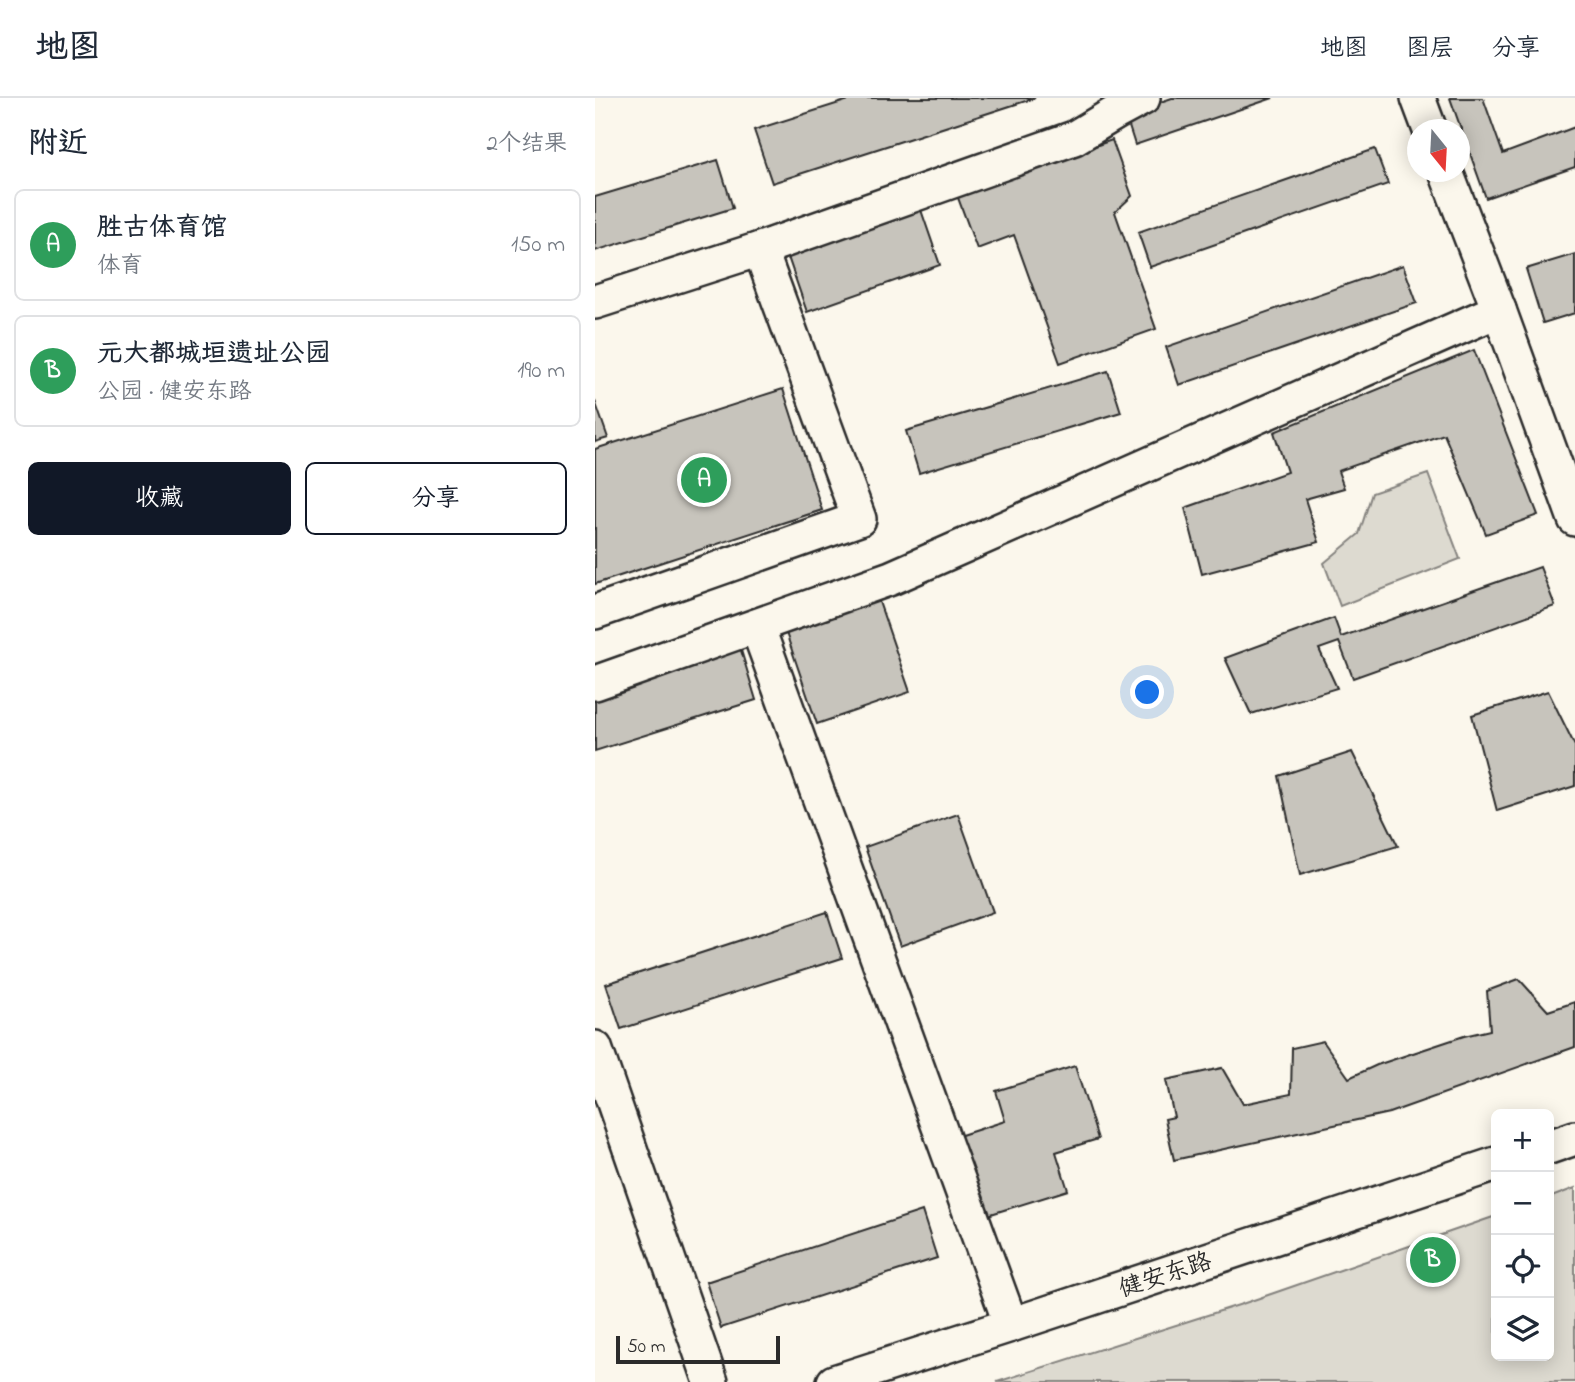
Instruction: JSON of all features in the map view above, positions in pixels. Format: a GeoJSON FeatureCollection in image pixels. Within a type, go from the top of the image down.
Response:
{"type":"FeatureCollection","features":[{"type":"Feature","properties":{"kind":"street"},"geometry":{"type":"LineString","coordinates":[[595,302],[760,248],[1075,138],[1143,98]]}},
{"type":"Feature","properties":{"kind":"street"},"geometry":{"type":"LineString","coordinates":[[1418,98],[1426,119]]}},
{"type":"Feature","properties":{"kind":"street"},"geometry":{"type":"LineString","coordinates":[[1450,182],[1575,519]]}},
{"type":"Feature","properties":{"kind":"street"},"geometry":{"type":"LineString","coordinates":[[595,612],[859,519],[760,248]]}},
{"type":"Feature","properties":{"kind":"street"},"geometry":{"type":"LineString","coordinates":[[595,683],[891,578],[1499,310]]}},
{"type":"Feature","properties":{"kind":"street"},"geometry":{"type":"LineString","coordinates":[[757,626],[1011,1325]]}},
{"type":"Feature","properties":{"kind":"street"},"geometry":{"type":"LineString","coordinates":[[595,1048],[711,1382]]}},
{"type":"Feature","properties":{"kind":"street"},"geometry":{"type":"LineString","coordinates":[[1554,1145],[1575,1138]]}},
{"type":"Feature","properties":{"kind":"street","name":"健安东路"},"geometry":{"type":"LineString","coordinates":[[834,1382],[1491,1166]]}},
{"type":"Feature","properties":{"kind":"shaded area"},"geometry":{"type":"Polygon","coordinates":[[[1428,474],[1460,559],[1340,606],[1324,563],[1359,534],[1372,493],[1428,474]]]}},
{"type":"Feature","properties":{"kind":"shaded area"},"geometry":{"type":"Polygon","coordinates":[[[1575,1188],[1575,1382],[997,1382],[1242,1304],[1491,1218],[1491,1361],[1554,1361],[1554,1196],[1575,1188]]]}},
{"type":"Feature","properties":{"kind":"building"},"geometry":{"type":"Polygon","coordinates":[[[855,98],[1035,98],[772,183],[754,130],[855,98]]]}},
{"type":"Feature","properties":{"kind":"building"},"geometry":{"type":"Polygon","coordinates":[[[1172,98],[1273,98],[1135,145],[1125,114],[1172,98]]]}},
{"type":"Feature","properties":{"kind":"building"},"geometry":{"type":"Polygon","coordinates":[[[1450,98],[1483,98],[1503,154],[1575,127],[1575,167],[1486,198],[1470,154],[1470,119],[1458,119],[1450,98]]]}},
{"type":"Feature","properties":{"kind":"building"},"geometry":{"type":"Polygon","coordinates":[[[1112,140],[1132,196],[1115,212],[1156,329],[1060,363],[1014,235],[977,249],[957,195],[1112,140]]]}},
{"type":"Feature","properties":{"kind":"building"},"geometry":{"type":"Polygon","coordinates":[[[1375,149],[1388,184],[1150,267],[1138,232],[1375,149]]]}},
{"type":"Feature","properties":{"kind":"building"},"geometry":{"type":"Polygon","coordinates":[[[718,160],[733,208],[595,251],[595,197],[718,160]]]}},
{"type":"Feature","properties":{"kind":"building"},"geometry":{"type":"Polygon","coordinates":[[[920,207],[940,265],[807,312],[787,254],[920,207]]]}},
{"type":"Feature","properties":{"kind":"building"},"geometry":{"type":"Polygon","coordinates":[[[1575,254],[1575,313],[1543,323],[1526,269],[1575,254]]]}},
{"type":"Feature","properties":{"kind":"building"},"geometry":{"type":"Polygon","coordinates":[[[1403,265],[1417,303],[1179,385],[1166,347],[1403,265]]]}},
{"type":"Feature","properties":{"kind":"building"},"geometry":{"type":"Polygon","coordinates":[[[1474,350],[1538,515],[1486,534],[1444,434],[1338,471],[1344,488],[1305,499],[1319,542],[1202,574],[1185,508],[1287,472],[1274,432],[1474,350]]]}},
{"type":"Feature","properties":{"kind":"building"},"geometry":{"type":"Polygon","coordinates":[[[1108,371],[1121,412],[919,473],[906,431],[1108,371]]]}},
{"type":"Feature","properties":{"kind":"building"},"geometry":{"type":"Polygon","coordinates":[[[783,389],[822,510],[595,584],[595,449],[783,389]]]}},
{"type":"Feature","properties":{"kind":"building"},"geometry":{"type":"Polygon","coordinates":[[[595,401],[608,438],[595,442],[595,401]]]}},
{"type":"Feature","properties":{"kind":"building"},"geometry":{"type":"Polygon","coordinates":[[[1540,567],[1555,606],[1353,678],[1339,642],[1319,649],[1337,688],[1251,714],[1225,658],[1334,618],[1341,637],[1540,567]]]}},
{"type":"Feature","properties":{"kind":"building"},"geometry":{"type":"Polygon","coordinates":[[[876,593],[910,692],[817,724],[783,624],[876,593]]]}},
{"type":"Feature","properties":{"kind":"building"},"geometry":{"type":"Polygon","coordinates":[[[740,647],[756,700],[595,751],[595,693],[740,647]]]}},
{"type":"Feature","properties":{"kind":"building"},"geometry":{"type":"Polygon","coordinates":[[[1548,691],[1575,746],[1575,786],[1497,811],[1472,715],[1548,691]]]}},
{"type":"Feature","properties":{"kind":"building"},"geometry":{"type":"Polygon","coordinates":[[[1352,752],[1398,846],[1300,875],[1279,776],[1352,752]]]}},
{"type":"Feature","properties":{"kind":"building"},"geometry":{"type":"Polygon","coordinates":[[[958,814],[993,912],[900,946],[865,847],[958,814]]]}},
{"type":"Feature","properties":{"kind":"building"},"geometry":{"type":"Polygon","coordinates":[[[827,912],[842,958],[621,1029],[606,984],[827,912]]]}},
{"type":"Feature","properties":{"kind":"building"},"geometry":{"type":"Polygon","coordinates":[[[1519,979],[1548,1011],[1575,1002],[1575,1047],[1389,1113],[1174,1160],[1165,1119],[1174,1117],[1166,1080],[1222,1068],[1243,1104],[1291,1094],[1292,1048],[1323,1041],[1349,1078],[1377,1065],[1490,1030],[1487,991],[1519,979]]]}},
{"type":"Feature","properties":{"kind":"building"},"geometry":{"type":"Polygon","coordinates":[[[1075,1066],[1098,1139],[1056,1152],[1068,1190],[975,1219],[949,1139],[1005,1121],[996,1091],[1075,1066]]]}},
{"type":"Feature","properties":{"kind":"building"},"geometry":{"type":"Polygon","coordinates":[[[922,1211],[937,1258],[721,1328],[706,1282],[922,1211]]]}},
{"type":"Feature","properties":{"kind":"place","name":"胜古体育馆"},"geometry":{"type":"Point","coordinates":[704,480]}},
{"type":"Feature","properties":{"kind":"place","name":"元大都城垣遗址公园"},"geometry":{"type":"Point","coordinates":[1433,1260]}}]}
